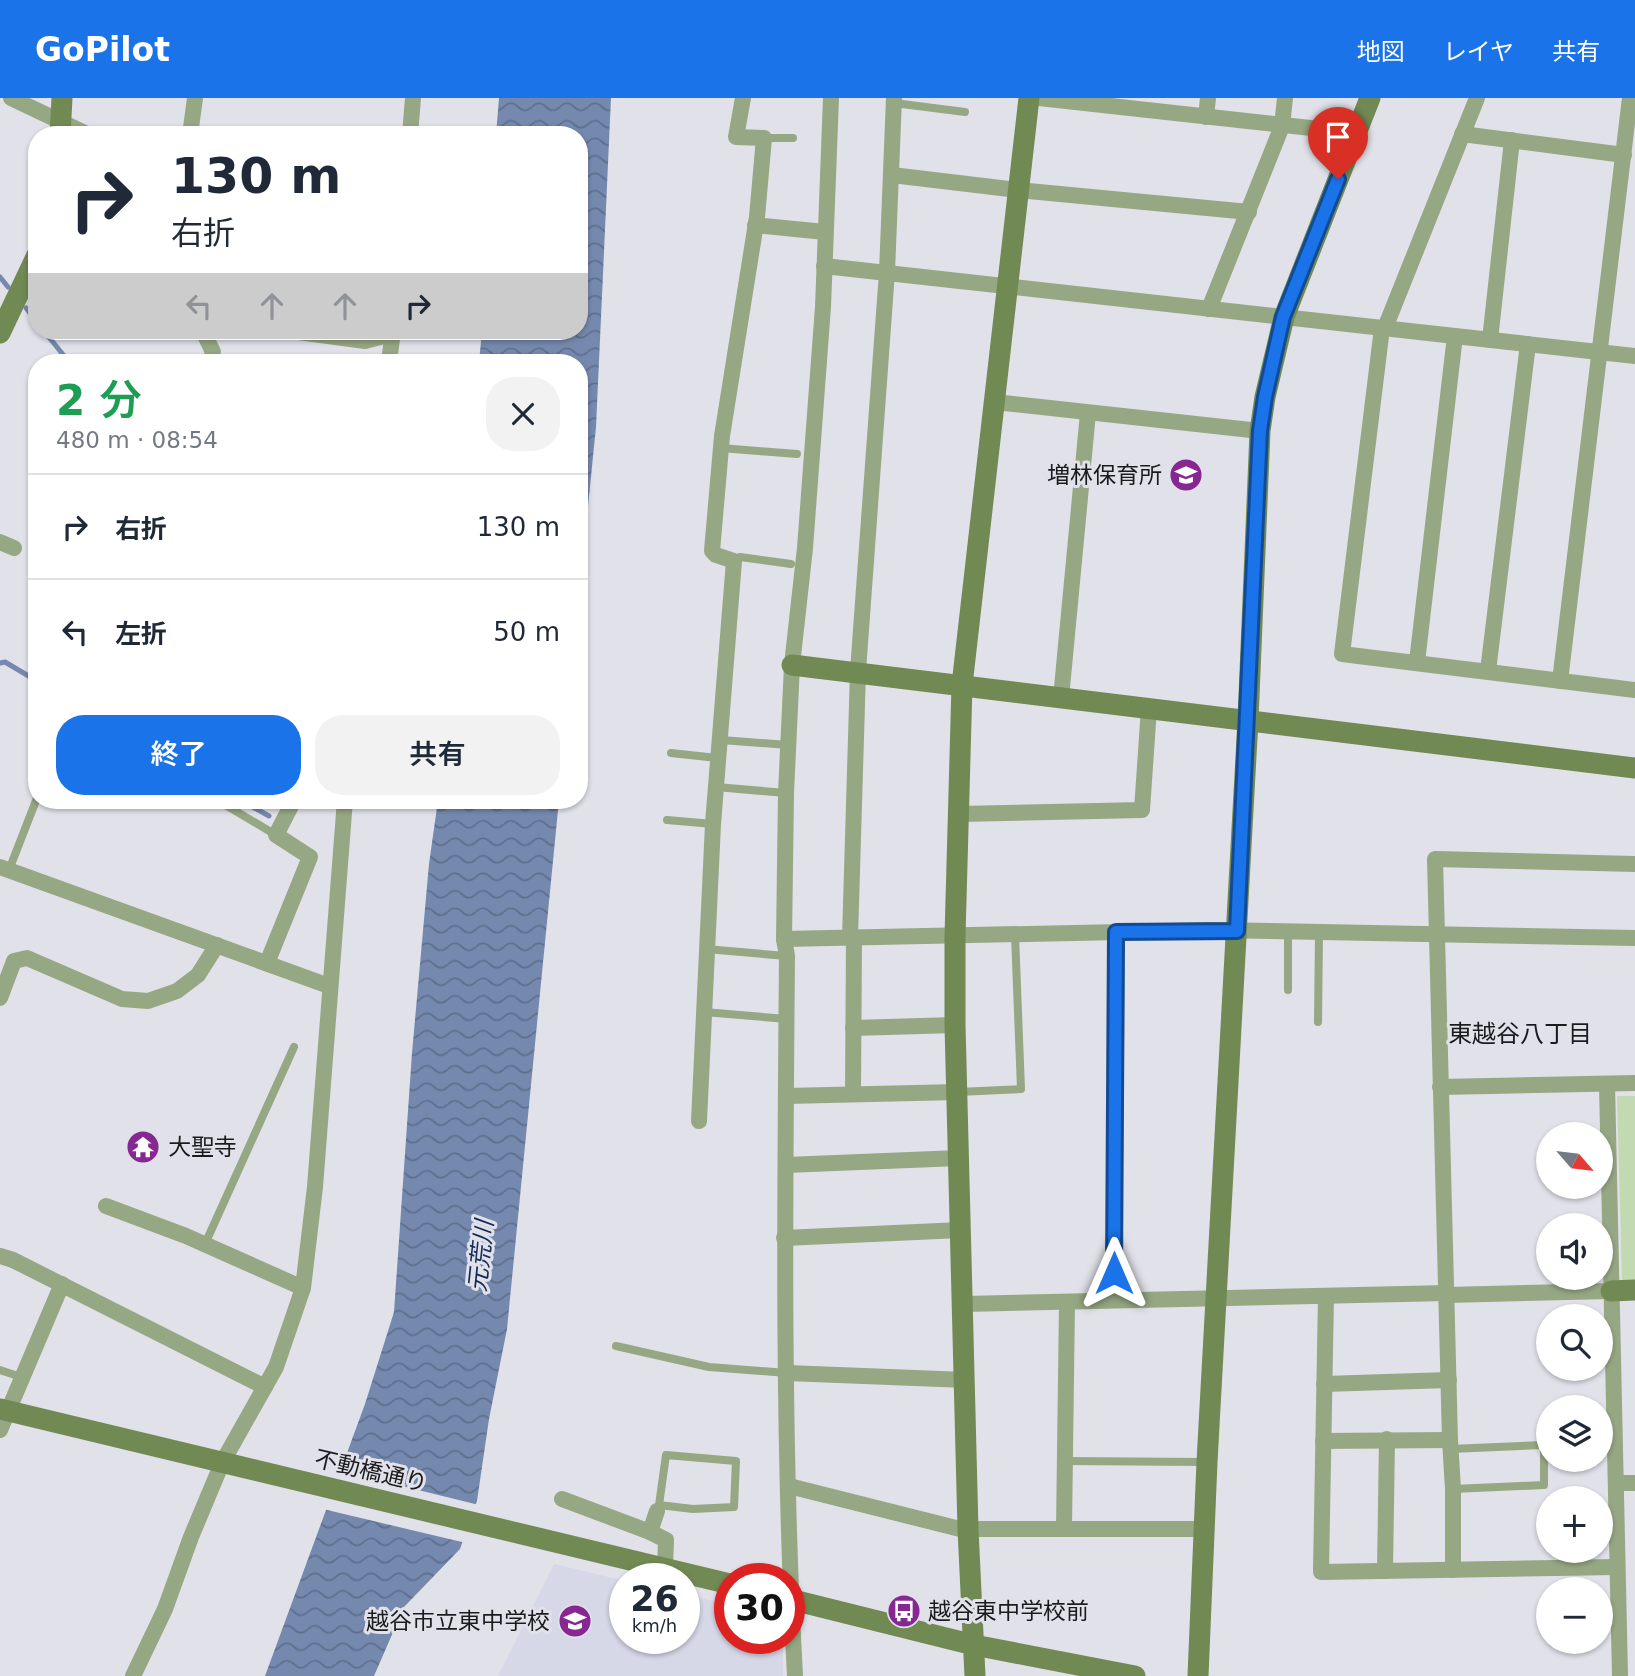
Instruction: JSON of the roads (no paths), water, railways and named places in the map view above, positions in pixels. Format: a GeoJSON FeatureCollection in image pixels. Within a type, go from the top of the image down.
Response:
{"type":"FeatureCollection","features":[{"type":"Feature","properties":{"kind":"street"},"geometry":{"type":"LineString","coordinates":[[11,98],[55,126]]}},
{"type":"Feature","properties":{"kind":"street"},"geometry":{"type":"LineString","coordinates":[[60,126],[62,98]]}},
{"type":"Feature","properties":{"kind":"street"},"geometry":{"type":"LineString","coordinates":[[191,126],[195,98]]}},
{"type":"Feature","properties":{"kind":"street"},"geometry":{"type":"LineString","coordinates":[[410,126],[412,98]]}},
{"type":"Feature","properties":{"kind":"street"},"geometry":{"type":"LineString","coordinates":[[699,1121],[717,758],[721,740],[726,641],[734,561],[712,551],[721,448],[755,225],[764,138],[736,137],[743,98]]}},
{"type":"Feature","properties":{"kind":"street"},"geometry":{"type":"LineString","coordinates":[[790,1563],[784,1238],[786,793],[792,665],[806,548],[824,265],[831,98]]}},
{"type":"Feature","properties":{"kind":"street"},"geometry":{"type":"LineString","coordinates":[[975,1676],[968,1530],[956,1025],[955,936],[962,685],[1029,98]]}},
{"type":"Feature","properties":{"kind":"street"},"geometry":{"type":"LineString","coordinates":[[1039,98],[1149,104],[1206,117],[1356,133]]}},
{"type":"Feature","properties":{"kind":"street"},"geometry":{"type":"LineString","coordinates":[[1206,117],[1208,98]]}},
{"type":"Feature","properties":{"kind":"street"},"geometry":{"type":"LineString","coordinates":[[1209,309],[1282,126],[1286,98]]}},
{"type":"Feature","properties":{"kind":"street"},"geometry":{"type":"LineString","coordinates":[[1198,1676],[1248,720],[1260,431],[1283,317],[1370,98]]}},
{"type":"Feature","properties":{"kind":"street"},"geometry":{"type":"LineString","coordinates":[[1477,98],[1383,328],[1342,654],[1635,690]]}},
{"type":"Feature","properties":{"kind":"street"},"geometry":{"type":"LineString","coordinates":[[1560,681],[1630,98]]}},
{"type":"Feature","properties":{"kind":"street"},"geometry":{"type":"LineString","coordinates":[[853,1094],[852,938],[858,671],[887,272],[894,101]]}},
{"type":"Feature","properties":{"kind":"street"},"geometry":{"type":"LineString","coordinates":[[1462,134],[1624,155]]}},
{"type":"Feature","properties":{"kind":"street"},"geometry":{"type":"LineString","coordinates":[[1490,340],[1512,140]]}},
{"type":"Feature","properties":{"kind":"street"},"geometry":{"type":"LineString","coordinates":[[892,175],[1249,212]]}},
{"type":"Feature","properties":{"kind":"street"},"geometry":{"type":"LineString","coordinates":[[755,225],[825,232]]}},
{"type":"Feature","properties":{"kind":"street"},"geometry":{"type":"LineString","coordinates":[[824,265],[1635,356]]}},
{"type":"Feature","properties":{"kind":"street"},"geometry":{"type":"LineString","coordinates":[[0,333],[28,276]]}},
{"type":"Feature","properties":{"kind":"street"},"geometry":{"type":"LineString","coordinates":[[1417,662],[1455,336]]}},
{"type":"Feature","properties":{"kind":"street"},"geometry":{"type":"LineString","coordinates":[[358,340],[368,340]]}},
{"type":"Feature","properties":{"kind":"street"},"geometry":{"type":"LineString","coordinates":[[365,341],[383,354]]}},
{"type":"Feature","properties":{"kind":"street"},"geometry":{"type":"LineString","coordinates":[[1488,671],[1528,344]]}},
{"type":"Feature","properties":{"kind":"street"},"geometry":{"type":"LineString","coordinates":[[995,402],[1260,431]]}},
{"type":"Feature","properties":{"kind":"street"},"geometry":{"type":"LineString","coordinates":[[1061,698],[1088,413]]}},
{"type":"Feature","properties":{"kind":"street"},"geometry":{"type":"LineString","coordinates":[[792,665],[1635,768]]}},
{"type":"Feature","properties":{"kind":"street"},"geometry":{"type":"LineString","coordinates":[[959,814],[1142,810],[1149,708]]}},
{"type":"Feature","properties":{"kind":"street"},"geometry":{"type":"LineString","coordinates":[[267,963],[310,858],[276,835],[289,809]]}},
{"type":"Feature","properties":{"kind":"street"},"geometry":{"type":"LineString","coordinates":[[133,1676],[165,1609],[222,1463],[276,1367],[303,1288],[316,1187],[344,809]]}},
{"type":"Feature","properties":{"kind":"street"},"geometry":{"type":"LineString","coordinates":[[1453,1570],[1435,859],[1635,864]]}},
{"type":"Feature","properties":{"kind":"street"},"geometry":{"type":"LineString","coordinates":[[4,868],[329,986]]}},
{"type":"Feature","properties":{"kind":"street"},"geometry":{"type":"LineString","coordinates":[[784,939],[1237,931],[1635,938]]}},
{"type":"Feature","properties":{"kind":"street"},"geometry":{"type":"LineString","coordinates":[[1114,1300],[1116,932]]}},
{"type":"Feature","properties":{"kind":"street"},"geometry":{"type":"LineString","coordinates":[[0,998],[14,961],[27,958],[122,999],[148,1002],[177,991],[198,975],[217,945]]}},
{"type":"Feature","properties":{"kind":"street"},"geometry":{"type":"LineString","coordinates":[[853,1028],[956,1025]]}},
{"type":"Feature","properties":{"kind":"street"},"geometry":{"type":"LineString","coordinates":[[1607,1083],[1610,1213]]}},
{"type":"Feature","properties":{"kind":"street"},"geometry":{"type":"LineString","coordinates":[[1440,1087],[1635,1083]]}},
{"type":"Feature","properties":{"kind":"street"},"geometry":{"type":"LineString","coordinates":[[786,1096],[958,1092]]}},
{"type":"Feature","properties":{"kind":"street"},"geometry":{"type":"LineString","coordinates":[[786,1166],[959,1158]]}},
{"type":"Feature","properties":{"kind":"street"},"geometry":{"type":"LineString","coordinates":[[106,1206],[205,1244],[303,1288]]}},
{"type":"Feature","properties":{"kind":"street"},"geometry":{"type":"LineString","coordinates":[[784,1238],[961,1230]]}},
{"type":"Feature","properties":{"kind":"street"},"geometry":{"type":"LineString","coordinates":[[0,1256],[62,1284],[265,1387]]}},
{"type":"Feature","properties":{"kind":"street"},"geometry":{"type":"LineString","coordinates":[[2,1417],[62,1284]]}},
{"type":"Feature","properties":{"kind":"street"},"geometry":{"type":"LineString","coordinates":[[963,1304],[1611,1290],[1620,1676]]}},
{"type":"Feature","properties":{"kind":"street"},"geometry":{"type":"LineString","coordinates":[[1613,1290],[1635,1290]]}},
{"type":"Feature","properties":{"kind":"street"},"geometry":{"type":"LineString","coordinates":[[1326,1296],[1321,1572],[1617,1567]]}},
{"type":"Feature","properties":{"kind":"street"},"geometry":{"type":"LineString","coordinates":[[1064,1529],[1067,1302]]}},
{"type":"Feature","properties":{"kind":"street"},"geometry":{"type":"LineString","coordinates":[[787,1373],[966,1380]]}},
{"type":"Feature","properties":{"kind":"street"},"geometry":{"type":"LineString","coordinates":[[1324,1384],[1449,1380]]}},
{"type":"Feature","properties":{"kind":"street","name":"不動橋通り"},"geometry":{"type":"LineString","coordinates":[[2,1417],[246,1468],[641,1563]]}},
{"type":"Feature","properties":{"kind":"street"},"geometry":{"type":"LineString","coordinates":[[1323,1441],[1387,1439],[1450,1444]]}},
{"type":"Feature","properties":{"kind":"street"},"geometry":{"type":"LineString","coordinates":[[1385,1571],[1387,1439]]}},
{"type":"Feature","properties":{"kind":"street"},"geometry":{"type":"LineString","coordinates":[[1616,1483],[1635,1483]]}},
{"type":"Feature","properties":{"kind":"street"},"geometry":{"type":"LineString","coordinates":[[789,1486],[968,1530],[1205,1529]]}},
{"type":"Feature","properties":{"kind":"street"},"geometry":{"type":"LineString","coordinates":[[562,1499],[667,1540],[665,1563]]}},
{"type":"Feature","properties":{"kind":"street"},"geometry":{"type":"LineString","coordinates":[[650,1532],[659,1508]]}},
{"type":"Feature","properties":{"kind":"street"},"geometry":{"type":"LineString","coordinates":[[805,1603],[974,1644],[1135,1676]]}},
{"type":"Feature","properties":{"kind":"street"},"geometry":{"type":"LineString","coordinates":[[794,1654],[795,1676]]}},
{"type":"Feature","properties":{"kind":"lane"},"geometry":{"type":"LineString","coordinates":[[894,101],[965,112]]}},
{"type":"Feature","properties":{"kind":"lane"},"geometry":{"type":"LineString","coordinates":[[764,138],[793,138]]}},
{"type":"Feature","properties":{"kind":"lane"},"geometry":{"type":"LineString","coordinates":[[721,448],[797,454]]}},
{"type":"Feature","properties":{"kind":"lane"},"geometry":{"type":"LineString","coordinates":[[732,560],[740,557],[791,564]]}},
{"type":"Feature","properties":{"kind":"lane"},"geometry":{"type":"LineString","coordinates":[[721,740],[788,745]]}},
{"type":"Feature","properties":{"kind":"lane"},"geometry":{"type":"LineString","coordinates":[[671,753],[717,758]]}},
{"type":"Feature","properties":{"kind":"lane"},"geometry":{"type":"LineString","coordinates":[[716,787],[786,793]]}},
{"type":"Feature","properties":{"kind":"lane"},"geometry":{"type":"LineString","coordinates":[[4,868],[32,809]]}},
{"type":"Feature","properties":{"kind":"lane"},"geometry":{"type":"LineString","coordinates":[[232,809],[276,835]]}},
{"type":"Feature","properties":{"kind":"lane"},"geometry":{"type":"LineString","coordinates":[[667,820],[713,824]]}},
{"type":"Feature","properties":{"kind":"lane"},"geometry":{"type":"LineString","coordinates":[[1288,932],[1288,990]]}},
{"type":"Feature","properties":{"kind":"lane"},"geometry":{"type":"LineString","coordinates":[[1318,1022],[1319,932]]}},
{"type":"Feature","properties":{"kind":"lane"},"geometry":{"type":"LineString","coordinates":[[958,1092],[1020,1089],[1015,935]]}},
{"type":"Feature","properties":{"kind":"lane"},"geometry":{"type":"LineString","coordinates":[[706,948],[787,956]]}},
{"type":"Feature","properties":{"kind":"lane"},"geometry":{"type":"LineString","coordinates":[[704,1012],[787,1019]]}},
{"type":"Feature","properties":{"kind":"lane"},"geometry":{"type":"LineString","coordinates":[[205,1244],[294,1047]]}},
{"type":"Feature","properties":{"kind":"lane"},"geometry":{"type":"LineString","coordinates":[[616,1346],[709,1367],[787,1373]]}},
{"type":"Feature","properties":{"kind":"lane"},"geometry":{"type":"LineString","coordinates":[[0,1370],[21,1377]]}},
{"type":"Feature","properties":{"kind":"lane"},"geometry":{"type":"LineString","coordinates":[[1450,1444],[1544,1445],[1544,1485],[1453,1489]]}},
{"type":"Feature","properties":{"kind":"lane"},"geometry":{"type":"LineString","coordinates":[[666,1455],[736,1461],[734,1507],[659,1508],[666,1455]]}},
{"type":"Feature","properties":{"kind":"lane"},"geometry":{"type":"LineString","coordinates":[[1065,1461],[1208,1462]]}},
{"type":"Feature","properties":{"kind":"water"},"geometry":{"type":"Polygon","coordinates":[[[499,98],[611,98],[596,427],[588,506],[588,354],[480,354],[481,340],[588,340],[588,126],[497,126],[499,98]]]}},
{"type":"Feature","properties":{"kind":"water","name":"元荒川"},"geometry":{"type":"Polygon","coordinates":[[[437,809],[558,809],[507,1329],[489,1419],[477,1501],[460,1549],[404,1607],[374,1676],[265,1676],[365,1404],[394,1312],[412,1053],[429,864],[437,809]]]}},
{"type":"Feature","properties":{"kind":"waterway"},"geometry":{"type":"LineString","coordinates":[[0,277],[8,287]]}},
{"type":"Feature","properties":{"kind":"waterway"},"geometry":{"type":"LineString","coordinates":[[51,340],[63,354]]}},
{"type":"Feature","properties":{"kind":"waterway"},"geometry":{"type":"LineString","coordinates":[[0,663],[5,662],[28,676]]}},
{"type":"Feature","properties":{"kind":"waterway"},"geometry":{"type":"LineString","coordinates":[[256,809],[269,816]]}},
{"type":"Feature","properties":{"kind":"place","name":"増林保育所"},"geometry":{"type":"Point","coordinates":[1186,475]}},
{"type":"Feature","properties":{"kind":"place","name":"大聖寺"},"geometry":{"type":"Point","coordinates":[143,1147]}},
{"type":"Feature","properties":{"kind":"place","name":"越谷東中学校前"},"geometry":{"type":"Point","coordinates":[904,1611]}},
{"type":"Feature","properties":{"kind":"place","name":"越谷市立東中学校"},"geometry":{"type":"Point","coordinates":[575,1621]}},
{"type":"Feature","properties":{"kind":"district","name":"東越谷八丁目"},"geometry":{"type":"Point","coordinates":[1520,1034]}}]}
